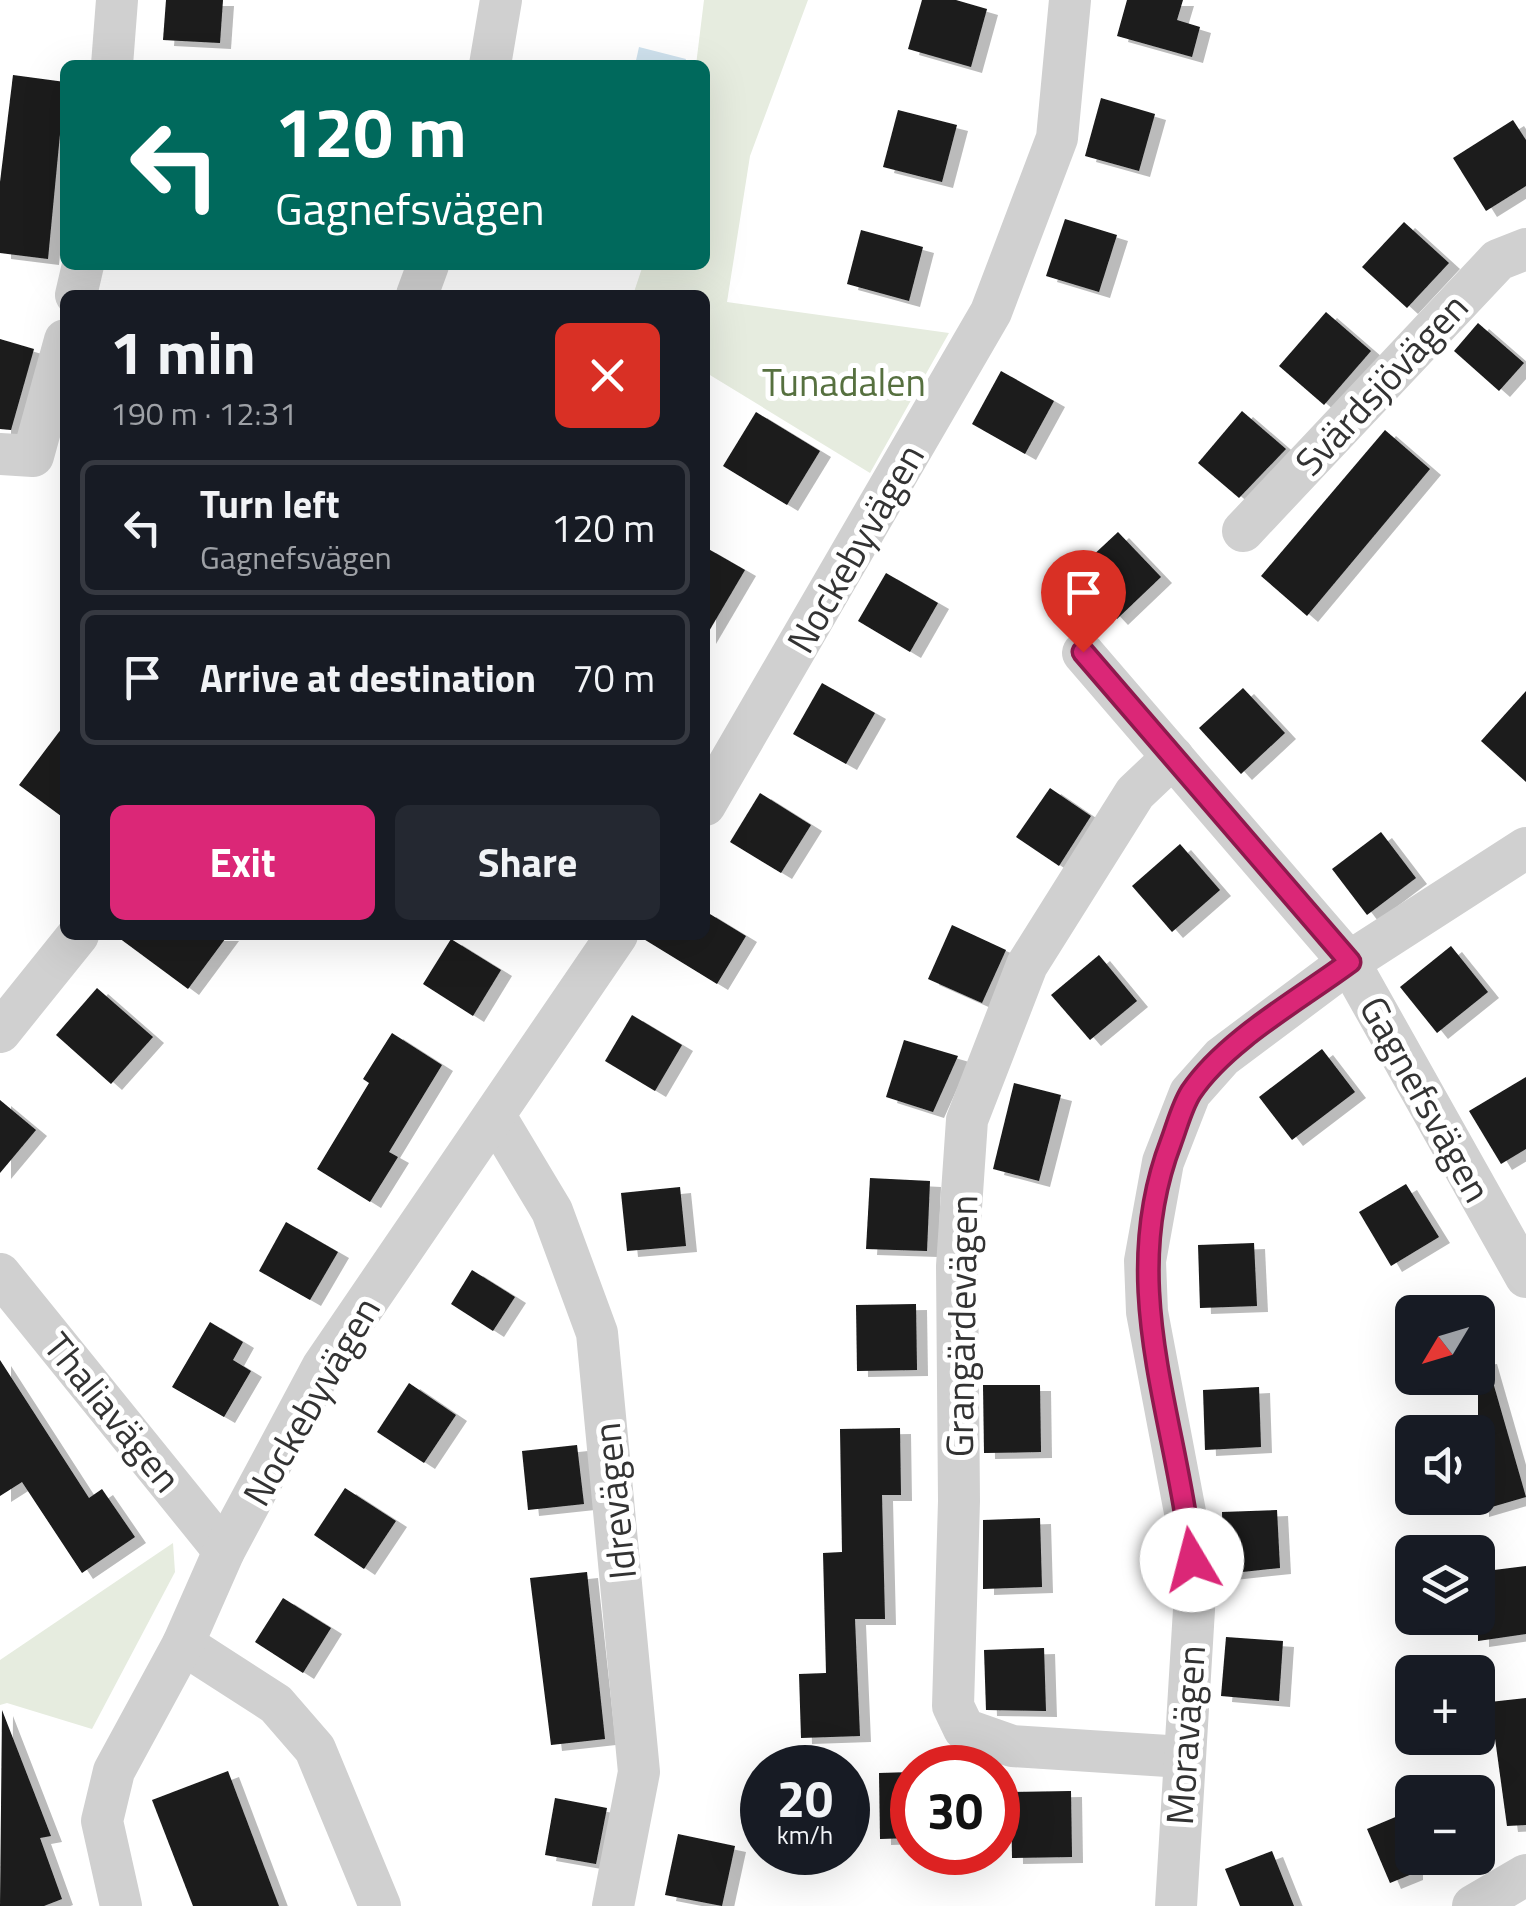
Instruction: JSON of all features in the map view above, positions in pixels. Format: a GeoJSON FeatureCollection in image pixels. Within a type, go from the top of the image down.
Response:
{"type":"FeatureCollection","features":[{"type":"Feature","properties":{"kind":"street"},"geometry":{"type":"LineString","coordinates":[[112,60],[117,0]]}},
{"type":"Feature","properties":{"kind":"street"},"geometry":{"type":"LineString","coordinates":[[491,60],[501,0]]}},
{"type":"Feature","properties":{"kind":"street","name":"Nockebyvägen"},"geometry":{"type":"LineString","coordinates":[[710,796],[991,312],[1057,138],[1070,0]]}},
{"type":"Feature","properties":{"kind":"street","name":"Svärdsjövägen"},"geometry":{"type":"LineString","coordinates":[[1243,531],[1498,260],[1526,249]]}},
{"type":"Feature","properties":{"kind":"street"},"geometry":{"type":"LineString","coordinates":[[16,455],[60,352]]}},
{"type":"Feature","properties":{"kind":"street","name":"Gagnefsvägen"},"geometry":{"type":"LineString","coordinates":[[1083,652],[1350,962],[1526,1277]]}},
{"type":"Feature","properties":{"kind":"street","name":"Grangärdevägen"},"geometry":{"type":"LineString","coordinates":[[1173,757],[1135,793],[1027,965],[967,1120],[957,1266],[959,1501],[953,1706],[964,1729],[1012,1746],[1183,1757]]}},
{"type":"Feature","properties":{"kind":"street","name":"Moravägen"},"geometry":{"type":"LineString","coordinates":[[1176,1906],[1195,1593],[1188,1528],[1148,1312],[1145,1261],[1164,1162],[1190,1094],[1222,1058],[1350,962],[1526,848]]}},
{"type":"Feature","properties":{"kind":"street"},"geometry":{"type":"LineString","coordinates":[[0,1032],[74,940]]}},
{"type":"Feature","properties":{"kind":"street","name":"Nockebyvägen"},"geometry":{"type":"LineString","coordinates":[[121,1906],[102,1821],[114,1771],[183,1644],[224,1552],[323,1366],[614,940]]}},
{"type":"Feature","properties":{"kind":"street","name":"Idrevägen"},"geometry":{"type":"LineString","coordinates":[[495,1116],[552,1212],[597,1333],[639,1772],[613,1906]]}},
{"type":"Feature","properties":{"kind":"street","name":"Thaliavägen"},"geometry":{"type":"LineString","coordinates":[[0,1274],[224,1552]]}},
{"type":"Feature","properties":{"kind":"street"},"geometry":{"type":"LineString","coordinates":[[183,1644],[276,1704],[315,1748],[380,1906]]}},
{"type":"Feature","properties":{"kind":"street"},"geometry":{"type":"LineString","coordinates":[[1474,1906],[1526,1875]]}},
{"type":"Feature","properties":{"kind":"green space","name":"Tunadalen"},"geometry":{"type":"Polygon","coordinates":[[[704,0],[808,0],[750,156],[727,302],[949,333],[870,473],[710,375],[710,290],[635,290],[641,270],[710,270],[710,60],[697,60],[704,0]]]}},
{"type":"Feature","properties":{"kind":"green space"},"geometry":{"type":"Polygon","coordinates":[[[173,1543],[175,1572],[92,1729],[7,1703],[0,1705],[0,1660],[173,1543]]]}},
{"type":"Feature","properties":{"kind":"water"},"geometry":{"type":"Polygon","coordinates":[[[639,47],[686,59],[686,60],[636,60],[639,47]]]}},
{"type":"Feature","properties":{"kind":"building"},"geometry":{"type":"Polygon","coordinates":[[[166,0],[223,0],[220,43],[163,40],[166,0]]]}},
{"type":"Feature","properties":{"kind":"building"},"geometry":{"type":"Polygon","coordinates":[[[922,0],[956,0],[987,9],[971,67],[908,49],[922,0]]]}},
{"type":"Feature","properties":{"kind":"building"},"geometry":{"type":"Polygon","coordinates":[[[1127,0],[1183,0],[1177,20],[1200,27],[1192,57],[1117,36],[1127,0]]]}},
{"type":"Feature","properties":{"kind":"building"},"geometry":{"type":"Polygon","coordinates":[[[13,75],[60,81],[60,134],[48,259],[0,253],[0,182],[13,75]]]}},
{"type":"Feature","properties":{"kind":"building"},"geometry":{"type":"Polygon","coordinates":[[[1101,98],[1155,114],[1139,171],[1085,156],[1101,98]]]}},
{"type":"Feature","properties":{"kind":"building"},"geometry":{"type":"Polygon","coordinates":[[[898,110],[957,125],[942,182],[883,167],[898,110]]]}},
{"type":"Feature","properties":{"kind":"building"},"geometry":{"type":"Polygon","coordinates":[[[1513,120],[1526,140],[1526,186],[1486,211],[1453,158],[1513,120]]]}},
{"type":"Feature","properties":{"kind":"building"},"geometry":{"type":"Polygon","coordinates":[[[1065,219],[1117,235],[1099,292],[1046,276],[1065,219]]]}},
{"type":"Feature","properties":{"kind":"building"},"geometry":{"type":"Polygon","coordinates":[[[1404,222],[1449,263],[1407,308],[1362,267],[1404,222]]]}},
{"type":"Feature","properties":{"kind":"building"},"geometry":{"type":"Polygon","coordinates":[[[861,230],[923,247],[909,301],[847,284],[861,230]]]}},
{"type":"Feature","properties":{"kind":"building"},"geometry":{"type":"Polygon","coordinates":[[[1326,312],[1371,351],[1324,405],[1279,366],[1326,312]]]}},
{"type":"Feature","properties":{"kind":"building"},"geometry":{"type":"Polygon","coordinates":[[[1478,323],[1524,363],[1499,391],[1454,351],[1478,323]]]}},
{"type":"Feature","properties":{"kind":"building"},"geometry":{"type":"Polygon","coordinates":[[[0,339],[34,349],[11,430],[0,429],[0,339]]]}},
{"type":"Feature","properties":{"kind":"building"},"geometry":{"type":"Polygon","coordinates":[[[1001,371],[1054,401],[1025,454],[972,424],[1001,371]]]}},
{"type":"Feature","properties":{"kind":"building"},"geometry":{"type":"Polygon","coordinates":[[[1242,411],[1286,449],[1239,498],[1198,463],[1242,411]]]}},
{"type":"Feature","properties":{"kind":"building"},"geometry":{"type":"Polygon","coordinates":[[[756,412],[820,451],[787,505],[723,466],[756,412]]]}},
{"type":"Feature","properties":{"kind":"building"},"geometry":{"type":"Polygon","coordinates":[[[1385,430],[1430,469],[1307,616],[1261,576],[1385,430]]]}},
{"type":"Feature","properties":{"kind":"building"},"geometry":{"type":"Polygon","coordinates":[[[1118,532],[1161,577],[1117,619],[1074,573],[1118,532]]]}},
{"type":"Feature","properties":{"kind":"building"},"geometry":{"type":"Polygon","coordinates":[[[710,550],[745,570],[710,630],[710,550]]]}},
{"type":"Feature","properties":{"kind":"building"},"geometry":{"type":"Polygon","coordinates":[[[886,573],[938,603],[910,652],[858,621],[886,573]]]}},
{"type":"Feature","properties":{"kind":"building"},"geometry":{"type":"Polygon","coordinates":[[[822,683],[875,713],[846,764],[793,734],[822,683]]]}},
{"type":"Feature","properties":{"kind":"building"},"geometry":{"type":"Polygon","coordinates":[[[1243,688],[1285,733],[1241,774],[1199,728],[1243,688]]]}},
{"type":"Feature","properties":{"kind":"building"},"geometry":{"type":"Polygon","coordinates":[[[1526,691],[1526,782],[1481,741],[1526,691]]]}},
{"type":"Feature","properties":{"kind":"building"},"geometry":{"type":"Polygon","coordinates":[[[60,731],[60,815],[19,785],[60,731]]]}},
{"type":"Feature","properties":{"kind":"building"},"geometry":{"type":"Polygon","coordinates":[[[1050,788],[1091,816],[1059,866],[1016,837],[1050,788]]]}},
{"type":"Feature","properties":{"kind":"building"},"geometry":{"type":"Polygon","coordinates":[[[760,793],[811,825],[781,873],[730,842],[760,793]]]}},
{"type":"Feature","properties":{"kind":"building"},"geometry":{"type":"Polygon","coordinates":[[[1381,832],[1416,878],[1367,915],[1332,869],[1381,832]]]}},
{"type":"Feature","properties":{"kind":"building"},"geometry":{"type":"Polygon","coordinates":[[[1180,844],[1220,890],[1172,932],[1132,886],[1180,844]]]}},
{"type":"Feature","properties":{"kind":"building"},"geometry":{"type":"Polygon","coordinates":[[[710,914],[746,936],[717,984],[645,940],[710,940],[710,914]]]}},
{"type":"Feature","properties":{"kind":"building"},"geometry":{"type":"Polygon","coordinates":[[[952,925],[1006,950],[982,1003],[928,979],[952,925]]]}},
{"type":"Feature","properties":{"kind":"building"},"geometry":{"type":"Polygon","coordinates":[[[122,940],[224,940],[188,989],[122,940]]]}},
{"type":"Feature","properties":{"kind":"building"},"geometry":{"type":"Polygon","coordinates":[[[450,940],[501,970],[473,1016],[423,984],[450,940]]]}},
{"type":"Feature","properties":{"kind":"building"},"geometry":{"type":"Polygon","coordinates":[[[1451,946],[1488,992],[1437,1033],[1400,987],[1451,946]]]}},
{"type":"Feature","properties":{"kind":"building"},"geometry":{"type":"Polygon","coordinates":[[[1099,955],[1137,1001],[1090,1040],[1051,995],[1099,955]]]}},
{"type":"Feature","properties":{"kind":"building"},"geometry":{"type":"Polygon","coordinates":[[[97,988],[153,1037],[111,1084],[56,1035],[97,988]]]}},
{"type":"Feature","properties":{"kind":"building"},"geometry":{"type":"Polygon","coordinates":[[[632,1015],[682,1045],[655,1091],[605,1061],[632,1015]]]}},
{"type":"Feature","properties":{"kind":"building"},"geometry":{"type":"Polygon","coordinates":[[[392,1033],[442,1065],[389,1152],[398,1157],[370,1202],[317,1169],[369,1083],[363,1079],[392,1033]]]}},
{"type":"Feature","properties":{"kind":"building"},"geometry":{"type":"Polygon","coordinates":[[[904,1040],[958,1056],[933,1112],[886,1097],[904,1040]]]}},
{"type":"Feature","properties":{"kind":"building"},"geometry":{"type":"Polygon","coordinates":[[[1322,1049],[1355,1092],[1292,1140],[1259,1097],[1322,1049]]]}},
{"type":"Feature","properties":{"kind":"building"},"geometry":{"type":"Polygon","coordinates":[[[1526,1077],[1526,1149],[1501,1164],[1469,1111],[1526,1077]]]}},
{"type":"Feature","properties":{"kind":"building"},"geometry":{"type":"Polygon","coordinates":[[[1014,1083],[1061,1095],[1039,1181],[993,1169],[1014,1083]]]}},
{"type":"Feature","properties":{"kind":"building"},"geometry":{"type":"Polygon","coordinates":[[[0,1100],[36,1130],[0,1173],[0,1100]]]}},
{"type":"Feature","properties":{"kind":"building"},"geometry":{"type":"Polygon","coordinates":[[[870,1178],[930,1181],[927,1251],[866,1249],[870,1178]]]}},
{"type":"Feature","properties":{"kind":"building"},"geometry":{"type":"Polygon","coordinates":[[[1406,1184],[1439,1237],[1391,1266],[1359,1212],[1406,1184]]]}},
{"type":"Feature","properties":{"kind":"building"},"geometry":{"type":"Polygon","coordinates":[[[680,1187],[686,1246],[627,1251],[621,1193],[680,1187]]]}},
{"type":"Feature","properties":{"kind":"building"},"geometry":{"type":"Polygon","coordinates":[[[286,1222],[338,1252],[310,1300],[259,1271],[286,1222]]]}},
{"type":"Feature","properties":{"kind":"building"},"geometry":{"type":"Polygon","coordinates":[[[1254,1243],[1257,1306],[1200,1308],[1198,1245],[1254,1243]]]}},
{"type":"Feature","properties":{"kind":"building"},"geometry":{"type":"Polygon","coordinates":[[[472,1270],[515,1297],[493,1331],[451,1304],[472,1270]]]}},
{"type":"Feature","properties":{"kind":"building"},"geometry":{"type":"Polygon","coordinates":[[[916,1304],[917,1370],[857,1371],[856,1305],[916,1304]]]}},
{"type":"Feature","properties":{"kind":"building"},"geometry":{"type":"Polygon","coordinates":[[[210,1322],[243,1342],[233,1360],[251,1371],[224,1417],[172,1387],[210,1322]]]}},
{"type":"Feature","properties":{"kind":"building"},"geometry":{"type":"Polygon","coordinates":[[[0,1360],[89,1498],[102,1489],[135,1537],[82,1573],[22,1482],[0,1496],[0,1360]]]}},
{"type":"Feature","properties":{"kind":"building"},"geometry":{"type":"Polygon","coordinates":[[[409,1383],[456,1415],[424,1463],[377,1432],[409,1383]]]}},
{"type":"Feature","properties":{"kind":"building"},"geometry":{"type":"Polygon","coordinates":[[[983,1385],[1040,1385],[1041,1452],[984,1453],[983,1385]]]}},
{"type":"Feature","properties":{"kind":"building"},"geometry":{"type":"Polygon","coordinates":[[[1259,1387],[1261,1447],[1205,1450],[1203,1390],[1259,1387]]]}},
{"type":"Feature","properties":{"kind":"building"},"geometry":{"type":"Polygon","coordinates":[[[1495,1389],[1526,1497],[1495,1506],[1495,1415],[1478,1415],[1478,1395],[1495,1395],[1495,1389]]]}},
{"type":"Feature","properties":{"kind":"building"},"geometry":{"type":"Polygon","coordinates":[[[900,1428],[901,1495],[882,1495],[885,1619],[855,1619],[860,1736],[801,1738],[799,1674],[826,1673],[823,1553],[842,1552],[840,1429],[900,1428]]]}},
{"type":"Feature","properties":{"kind":"building"},"geometry":{"type":"Polygon","coordinates":[[[577,1445],[584,1504],[528,1510],[522,1451],[577,1445]]]}},
{"type":"Feature","properties":{"kind":"building"},"geometry":{"type":"Polygon","coordinates":[[[345,1488],[396,1521],[364,1569],[314,1535],[345,1488]]]}},
{"type":"Feature","properties":{"kind":"building"},"geometry":{"type":"Polygon","coordinates":[[[1277,1510],[1280,1568],[1224,1574],[1222,1512],[1277,1510]]]}},
{"type":"Feature","properties":{"kind":"building"},"geometry":{"type":"Polygon","coordinates":[[[1040,1518],[1042,1587],[983,1589],[983,1520],[1040,1518]]]}},
{"type":"Feature","properties":{"kind":"building"},"geometry":{"type":"Polygon","coordinates":[[[1526,1566],[1526,1634],[1478,1641],[1478,1635],[1495,1635],[1495,1570],[1526,1566]]]}},
{"type":"Feature","properties":{"kind":"building"},"geometry":{"type":"Polygon","coordinates":[[[587,1572],[605,1739],[551,1745],[530,1578],[587,1572]]]}},
{"type":"Feature","properties":{"kind":"building"},"geometry":{"type":"Polygon","coordinates":[[[283,1598],[331,1628],[303,1673],[255,1642],[283,1598]]]}},
{"type":"Feature","properties":{"kind":"building"},"geometry":{"type":"Polygon","coordinates":[[[1226,1637],[1283,1641],[1279,1701],[1221,1696],[1226,1637]]]}},
{"type":"Feature","properties":{"kind":"building"},"geometry":{"type":"Polygon","coordinates":[[[1044,1648],[1046,1711],[986,1710],[984,1650],[1044,1648]]]}},
{"type":"Feature","properties":{"kind":"building"},"geometry":{"type":"Polygon","coordinates":[[[1526,1698],[1526,1825],[1507,1826],[1495,1738],[1495,1701],[1526,1698]]]}},
{"type":"Feature","properties":{"kind":"building"},"geometry":{"type":"Polygon","coordinates":[[[2,1710],[51,1836],[40,1838],[62,1899],[44,1906],[0,1906],[2,1710]]]}},
{"type":"Feature","properties":{"kind":"building"},"geometry":{"type":"Polygon","coordinates":[[[228,1771],[279,1906],[193,1906],[152,1800],[228,1771]]]}},
{"type":"Feature","properties":{"kind":"building"},"geometry":{"type":"Polygon","coordinates":[[[879,1773],[890,1773],[890,1839],[880,1839],[879,1773]]]}},
{"type":"Feature","properties":{"kind":"building"},"geometry":{"type":"Polygon","coordinates":[[[1071,1791],[1072,1857],[1020,1858],[1020,1792],[1071,1791]]]}},
{"type":"Feature","properties":{"kind":"building"},"geometry":{"type":"Polygon","coordinates":[[[555,1798],[607,1808],[596,1864],[545,1855],[555,1798]]]}},
{"type":"Feature","properties":{"kind":"building"},"geometry":{"type":"Polygon","coordinates":[[[1395,1817],[1395,1875],[1410,1875],[1390,1883],[1367,1829],[1395,1817]]]}},
{"type":"Feature","properties":{"kind":"building"},"geometry":{"type":"Polygon","coordinates":[[[678,1834],[735,1846],[722,1906],[665,1895],[678,1834]]]}},
{"type":"Feature","properties":{"kind":"building"},"geometry":{"type":"Polygon","coordinates":[[[1272,1851],[1294,1906],[1240,1906],[1225,1869],[1272,1851]]]}},
{"type":"Feature","properties":{"kind":"route"},"geometry":{"type":"LineString","coordinates":[[1083,652],[1350,962],[1222,1058],[1190,1094],[1164,1162],[1145,1261],[1148,1312],[1192,1560]]}}]}
